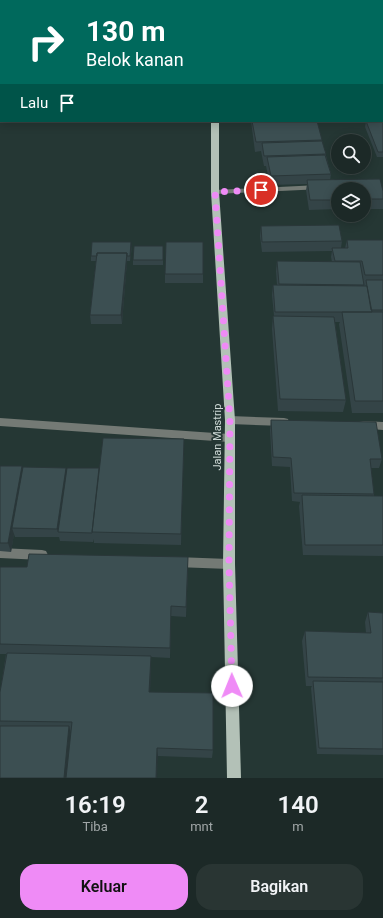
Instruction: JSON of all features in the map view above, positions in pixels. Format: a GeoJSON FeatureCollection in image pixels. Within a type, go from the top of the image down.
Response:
{"type":"FeatureCollection","features":[{"type":"Feature","properties":{"kind":"main road","name":"Jalan Mastrip"},"geometry":{"type":"LineString","coordinates":[[215,122],[215,192],[230,420],[229,564],[234,778]]}},
{"type":"Feature","properties":{"kind":"street"},"geometry":{"type":"LineString","coordinates":[[215,192],[327,187]]}},
{"type":"Feature","properties":{"kind":"street"},"geometry":{"type":"LineString","coordinates":[[230,420],[291,422]]}},
{"type":"Feature","properties":{"kind":"street"},"geometry":{"type":"LineString","coordinates":[[0,422],[229,438]]}},
{"type":"Feature","properties":{"kind":"street"},"geometry":{"type":"LineString","coordinates":[[352,425],[383,426]]}},
{"type":"Feature","properties":{"kind":"street"},"geometry":{"type":"LineString","coordinates":[[0,553],[55,556]]}},
{"type":"Feature","properties":{"kind":"street"},"geometry":{"type":"LineString","coordinates":[[166,561],[229,564]]}},
{"type":"Feature","properties":{"kind":"building"},"geometry":{"type":"Polygon","coordinates":[[[252,122],[317,122],[322,140],[256,142],[252,122]]]}},
{"type":"Feature","properties":{"kind":"building"},"geometry":{"type":"Polygon","coordinates":[[[366,122],[383,122],[383,152],[378,152],[366,122]]]}},
{"type":"Feature","properties":{"kind":"building"},"geometry":{"type":"Polygon","coordinates":[[[322,141],[326,154],[264,156],[262,143],[322,141]]]}},
{"type":"Feature","properties":{"kind":"building"},"geometry":{"type":"Polygon","coordinates":[[[325,155],[331,174],[271,176],[267,157],[325,155]]]}},
{"type":"Feature","properties":{"kind":"building"},"geometry":{"type":"Polygon","coordinates":[[[380,179],[383,199],[371,199],[371,182],[331,182],[331,200],[310,200],[307,180],[380,179]]]}},
{"type":"Feature","properties":{"kind":"building"},"geometry":{"type":"Polygon","coordinates":[[[339,225],[342,241],[262,242],[261,226],[339,225]]]}},
{"type":"Feature","properties":{"kind":"building"},"geometry":{"type":"Polygon","coordinates":[[[347,240],[383,240],[383,275],[365,275],[362,261],[335,261],[332,248],[348,248],[347,240]]]}},
{"type":"Feature","properties":{"kind":"building"},"geometry":{"type":"Polygon","coordinates":[[[92,242],[131,242],[130,256],[127,256],[127,253],[97,253],[97,256],[91,256],[92,242]]]}},
{"type":"Feature","properties":{"kind":"building"},"geometry":{"type":"Polygon","coordinates":[[[166,242],[203,242],[203,274],[165,274],[166,242]]]}},
{"type":"Feature","properties":{"kind":"building"},"geometry":{"type":"Polygon","coordinates":[[[134,246],[163,246],[163,260],[133,260],[134,246]]]}},
{"type":"Feature","properties":{"kind":"building"},"geometry":{"type":"Polygon","coordinates":[[[97,253],[127,253],[121,315],[90,315],[97,253]]]}},
{"type":"Feature","properties":{"kind":"building"},"geometry":{"type":"Polygon","coordinates":[[[277,261],[360,262],[364,285],[279,284],[277,261]]]}},
{"type":"Feature","properties":{"kind":"building"},"geometry":{"type":"Polygon","coordinates":[[[366,280],[383,280],[383,310],[371,310],[366,280]]]}},
{"type":"Feature","properties":{"kind":"building"},"geometry":{"type":"Polygon","coordinates":[[[273,285],[367,286],[372,312],[275,312],[273,285]]]}},
{"type":"Feature","properties":{"kind":"building"},"geometry":{"type":"Polygon","coordinates":[[[342,312],[383,312],[383,401],[355,401],[342,312]]]}},
{"type":"Feature","properties":{"kind":"building"},"geometry":{"type":"Polygon","coordinates":[[[273,316],[334,317],[346,400],[280,399],[273,316]]]}},
{"type":"Feature","properties":{"kind":"building"},"geometry":{"type":"Polygon","coordinates":[[[271,420],[376,422],[382,459],[370,459],[374,494],[294,493],[291,458],[273,457],[271,420]]]}},
{"type":"Feature","properties":{"kind":"building"},"geometry":{"type":"Polygon","coordinates":[[[103,438],[184,439],[181,534],[92,532],[103,438]]]}},
{"type":"Feature","properties":{"kind":"building"},"geometry":{"type":"Polygon","coordinates":[[[0,466],[22,466],[8,543],[0,543],[0,466]]]}},
{"type":"Feature","properties":{"kind":"building"},"geometry":{"type":"Polygon","coordinates":[[[23,467],[66,468],[57,529],[12,528],[23,467]]]}},
{"type":"Feature","properties":{"kind":"building"},"geometry":{"type":"Polygon","coordinates":[[[67,468],[99,468],[92,533],[58,532],[67,468]]]}},
{"type":"Feature","properties":{"kind":"building"},"geometry":{"type":"Polygon","coordinates":[[[302,495],[383,496],[383,545],[305,545],[302,495]]]}},
{"type":"Feature","properties":{"kind":"building"},"geometry":{"type":"Polygon","coordinates":[[[29,554],[188,557],[186,607],[171,606],[170,648],[0,644],[0,567],[27,567],[29,554]]]}},
{"type":"Feature","properties":{"kind":"building"},"geometry":{"type":"Polygon","coordinates":[[[368,612],[383,613],[383,678],[308,677],[305,631],[371,633],[368,612]]]}},
{"type":"Feature","properties":{"kind":"building"},"geometry":{"type":"Polygon","coordinates":[[[7,653],[151,656],[149,692],[213,693],[213,750],[157,748],[156,778],[66,778],[72,722],[0,721],[0,692],[7,653]]]}},
{"type":"Feature","properties":{"kind":"building"},"geometry":{"type":"Polygon","coordinates":[[[313,681],[383,682],[383,749],[319,748],[313,681]]]}},
{"type":"Feature","properties":{"kind":"building"},"geometry":{"type":"Polygon","coordinates":[[[0,726],[69,726],[64,778],[0,778],[0,726]]]}},
{"type":"Feature","properties":{"kind":"route"},"geometry":{"type":"LineString","coordinates":[[232,686],[229,564],[230,420],[215,192],[261,190]]}}]}
